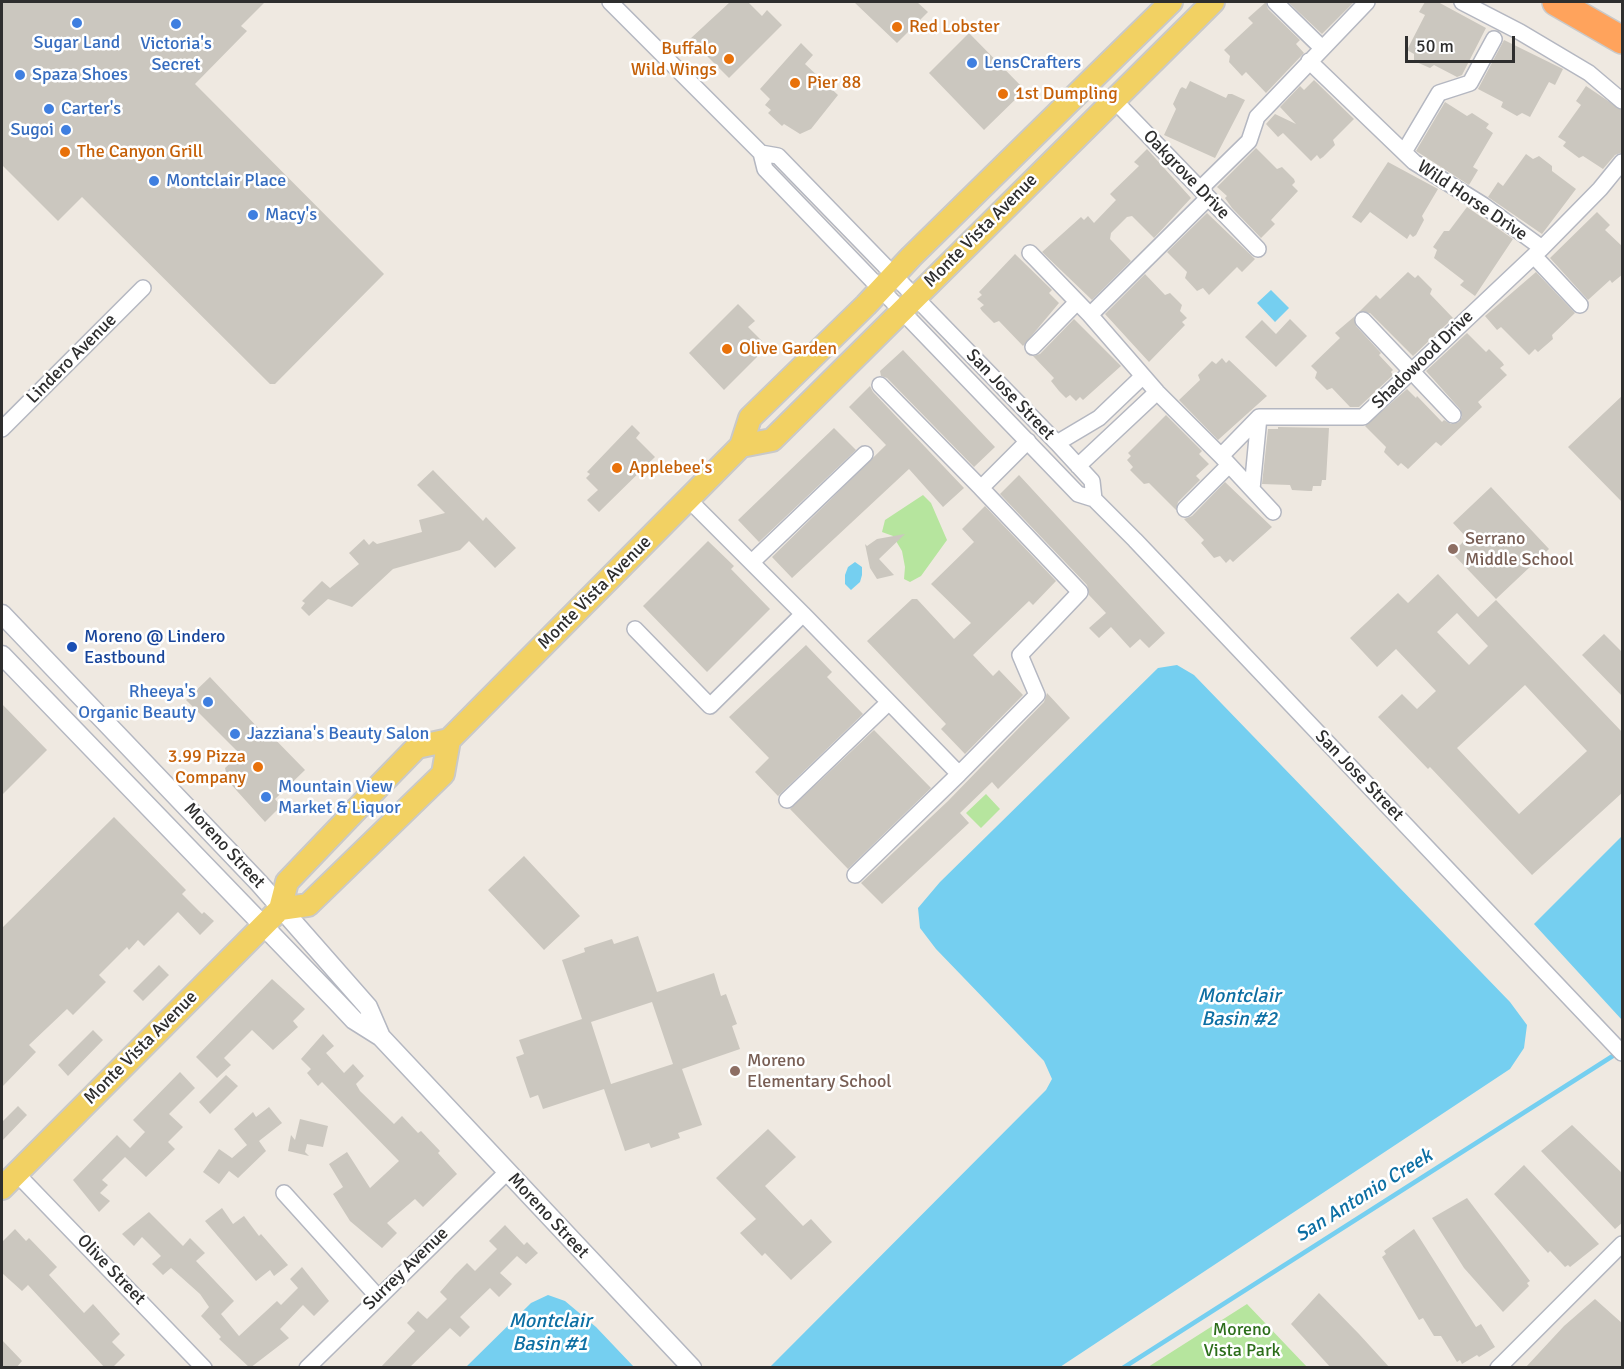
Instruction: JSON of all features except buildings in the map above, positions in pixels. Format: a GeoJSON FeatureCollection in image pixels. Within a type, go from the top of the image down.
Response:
{"type":"FeatureCollection","features":[{"type":"Feature","properties":{"kind":"highway"},"geometry":{"type":"LineString","coordinates":[[1556,2],[1623,40]]}},
{"type":"Feature","properties":{"kind":"main road","name":"Monte Vista Avenue"},"geometry":{"type":"LineString","coordinates":[[9,1181],[280,909],[287,882],[417,747],[448,740],[741,446],[750,418],[1171,2]]}},
{"type":"Feature","properties":{"kind":"main road","name":"Monte Vista Avenue"},"geometry":{"type":"LineString","coordinates":[[741,446],[772,440],[1213,2]]}},
{"type":"Feature","properties":{"kind":"main road"},"geometry":{"type":"LineString","coordinates":[[280,909],[308,905],[443,774],[448,740]]}},
{"type":"Feature","properties":{"kind":"street"},"geometry":{"type":"LineString","coordinates":[[610,2],[761,153],[765,169],[909,303]]}},
{"type":"Feature","properties":{"kind":"street"},"geometry":{"type":"LineString","coordinates":[[1275,2],[1322,48]]}},
{"type":"Feature","properties":{"kind":"street"},"geometry":{"type":"LineString","coordinates":[[1090,315],[1204,194],[1249,141],[1257,117],[1367,2]]}},
{"type":"Feature","properties":{"kind":"street"},"geometry":{"type":"LineString","coordinates":[[1462,2],[1520,32],[1588,73],[1623,101]]}},
{"type":"Feature","properties":{"kind":"street","name":"Wild Horse Drive"},"geometry":{"type":"LineString","coordinates":[[1404,152],[1439,93],[1470,83],[1494,39]]}},
{"type":"Feature","properties":{"kind":"street","name":"Wild Horse Drive"},"geometry":{"type":"LineString","coordinates":[[1309,61],[1414,162],[1484,205],[1538,252]]}},
{"type":"Feature","properties":{"kind":"street","name":"Oakgrove Drive"},"geometry":{"type":"LineString","coordinates":[[1114,100],[1258,249]]}},
{"type":"Feature","properties":{"kind":"street","name":"Shadowood Drive"},"geometry":{"type":"LineString","coordinates":[[1259,417],[1363,417],[1410,370],[1538,252],[1623,162]]}},
{"type":"Feature","properties":{"kind":"street"},"geometry":{"type":"LineString","coordinates":[[1538,252],[1580,305]]}},
{"type":"Feature","properties":{"kind":"street"},"geometry":{"type":"LineString","coordinates":[[1030,253],[1090,315],[1157,392],[1273,512]]}},
{"type":"Feature","properties":{"kind":"street","name":"Lindero Avenue"},"geometry":{"type":"LineString","coordinates":[[2,429],[143,288]]}},
{"type":"Feature","properties":{"kind":"street"},"geometry":{"type":"LineString","coordinates":[[1033,347],[1077,302]]}},
{"type":"Feature","properties":{"kind":"street","name":"San Jose Street"},"geometry":{"type":"LineString","coordinates":[[909,303],[1028,441],[1078,494],[1094,500],[1620,1050]]}},
{"type":"Feature","properties":{"kind":"street","name":"San Jose Street"},"geometry":{"type":"LineString","coordinates":[[909,303],[1057,443],[1092,481],[1094,500]]}},
{"type":"Feature","properties":{"kind":"street"},"geometry":{"type":"LineString","coordinates":[[1363,320],[1453,415]]}},
{"type":"Feature","properties":{"kind":"street"},"geometry":{"type":"LineString","coordinates":[[1057,443],[1099,418],[1143,376]]}},
{"type":"Feature","properties":{"kind":"street"},"geometry":{"type":"LineString","coordinates":[[855,875],[1037,695],[1020,655],[1080,592],[880,385]]}},
{"type":"Feature","properties":{"kind":"street"},"geometry":{"type":"LineString","coordinates":[[1078,466],[1157,392]]}},
{"type":"Feature","properties":{"kind":"street"},"geometry":{"type":"LineString","coordinates":[[1185,508],[1259,417]]}},
{"type":"Feature","properties":{"kind":"street"},"geometry":{"type":"LineString","coordinates":[[1252,489],[1259,417]]}},
{"type":"Feature","properties":{"kind":"street"},"geometry":{"type":"LineString","coordinates":[[981,488],[1028,441]]}},
{"type":"Feature","properties":{"kind":"street"},"geometry":{"type":"LineString","coordinates":[[752,562],[865,454]]}},
{"type":"Feature","properties":{"kind":"street"},"geometry":{"type":"LineString","coordinates":[[688,499],[959,774]]}},
{"type":"Feature","properties":{"kind":"street"},"geometry":{"type":"LineString","coordinates":[[635,629],[711,706],[803,614]]}},
{"type":"Feature","properties":{"kind":"street","name":"Moreno Street"},"geometry":{"type":"LineString","coordinates":[[2,615],[192,811],[368,1007],[381,1036]]}},
{"type":"Feature","properties":{"kind":"street","name":"Moreno Street"},"geometry":{"type":"LineString","coordinates":[[2,655],[354,1020],[381,1036],[692,1368]]}},
{"type":"Feature","properties":{"kind":"street"},"geometry":{"type":"LineString","coordinates":[[787,800],[889,702]]}},
{"type":"Feature","properties":{"kind":"street","name":"Surrey Avenue"},"geometry":{"type":"LineString","coordinates":[[307,1368],[507,1172]]}},
{"type":"Feature","properties":{"kind":"street","name":"Olive Street"},"geometry":{"type":"LineString","coordinates":[[9,1181],[204,1368]]}},
{"type":"Feature","properties":{"kind":"street"},"geometry":{"type":"LineString","coordinates":[[284,1193],[378,1297]]}},
{"type":"Feature","properties":{"kind":"street"},"geometry":{"type":"LineString","coordinates":[[1498,1368],[1623,1244]]}},
{"type":"Feature","properties":{"kind":"green space"},"geometry":{"type":"Polygon","coordinates":[[[923,495],[931,503],[947,540],[921,576],[910,582],[904,579],[905,567],[902,551],[893,536],[882,532],[885,520],[923,495]]]}},
{"type":"Feature","properties":{"kind":"green space"},"geometry":{"type":"Polygon","coordinates":[[[986,794],[1000,809],[981,828],[966,813],[986,794]]]}},
{"type":"Feature","properties":{"kind":"green space","name":"Moreno Vista Park"},"geometry":{"type":"Polygon","coordinates":[[[1247,1304],[1307,1367],[1148,1367],[1247,1304]]]}},
{"type":"Feature","properties":{"kind":"water"},"geometry":{"type":"Polygon","coordinates":[[[1271,290],[1289,308],[1275,322],[1257,303],[1271,290]]]}},
{"type":"Feature","properties":{"kind":"water"},"geometry":{"type":"Polygon","coordinates":[[[855,562],[862,567],[862,575],[860,582],[851,590],[845,584],[845,575],[848,567],[855,562]]]}},
{"type":"Feature","properties":{"kind":"water","name":"Montclair Basin #2"},"geometry":{"type":"Polygon","coordinates":[[[1177,665],[1194,675],[1510,1002],[1527,1025],[1524,1048],[1510,1069],[1060,1367],[770,1367],[1046,1090],[1052,1079],[1044,1061],[936,949],[920,928],[918,908],[940,882],[1158,668],[1177,665]]]}},
{"type":"Feature","properties":{"kind":"water"},"geometry":{"type":"Polygon","coordinates":[[[1622,836],[1622,1020],[1534,924],[1622,836]]]}},
{"type":"Feature","properties":{"kind":"water","name":"Montclair Basin #1"},"geometry":{"type":"Polygon","coordinates":[[[548,1295],[565,1301],[596,1327],[634,1367],[466,1367],[531,1303],[548,1295]]]}},
{"type":"Feature","properties":{"kind":"waterway","name":"San Antonio Creek"},"geometry":{"type":"LineString","coordinates":[[1123,1368],[1619,1052]]}},
{"type":"Feature","properties":{"kind":"place","name":"Sugar Land"},"geometry":{"type":"Point","coordinates":[77,23]}},
{"type":"Feature","properties":{"kind":"place","name":"Victoria's Secret"},"geometry":{"type":"Point","coordinates":[176,24]}},
{"type":"Feature","properties":{"kind":"place","name":"Red Lobster"},"geometry":{"type":"Point","coordinates":[897,27]}},
{"type":"Feature","properties":{"kind":"place","name":"Buffalo Wild Wings"},"geometry":{"type":"Point","coordinates":[729,59]}},
{"type":"Feature","properties":{"kind":"place","name":"LensCrafters"},"geometry":{"type":"Point","coordinates":[972,63]}},
{"type":"Feature","properties":{"kind":"place","name":"Spaza Shoes"},"geometry":{"type":"Point","coordinates":[20,75]}},
{"type":"Feature","properties":{"kind":"place","name":"Pier 88"},"geometry":{"type":"Point","coordinates":[795,83]}},
{"type":"Feature","properties":{"kind":"place","name":"1st Dumpling"},"geometry":{"type":"Point","coordinates":[1003,94]}},
{"type":"Feature","properties":{"kind":"place","name":"Carter's"},"geometry":{"type":"Point","coordinates":[49,109]}},
{"type":"Feature","properties":{"kind":"place","name":"Sugoi"},"geometry":{"type":"Point","coordinates":[66,130]}},
{"type":"Feature","properties":{"kind":"place","name":"The Canyon Grill"},"geometry":{"type":"Point","coordinates":[65,152]}},
{"type":"Feature","properties":{"kind":"place","name":"Montclair Place"},"geometry":{"type":"Point","coordinates":[154,181]}},
{"type":"Feature","properties":{"kind":"place","name":"Macy's"},"geometry":{"type":"Point","coordinates":[253,215]}},
{"type":"Feature","properties":{"kind":"place","name":"Olive Garden"},"geometry":{"type":"Point","coordinates":[727,349]}},
{"type":"Feature","properties":{"kind":"place","name":"Applebee's"},"geometry":{"type":"Point","coordinates":[617,468]}},
{"type":"Feature","properties":{"kind":"place","name":"Serrano Middle School"},"geometry":{"type":"Point","coordinates":[1453,549]}},
{"type":"Feature","properties":{"kind":"place","name":"Moreno @ Lindero Eastbound"},"geometry":{"type":"Point","coordinates":[72,647]}},
{"type":"Feature","properties":{"kind":"place","name":"Rheeya's Organic Beauty"},"geometry":{"type":"Point","coordinates":[208,702]}},
{"type":"Feature","properties":{"kind":"place","name":"Jazziana's Beauty Salon"},"geometry":{"type":"Point","coordinates":[235,734]}},
{"type":"Feature","properties":{"kind":"place","name":"3.99 Pizza Company"},"geometry":{"type":"Point","coordinates":[258,767]}},
{"type":"Feature","properties":{"kind":"place","name":"Mountain View Market & Liquor"},"geometry":{"type":"Point","coordinates":[266,797]}},
{"type":"Feature","properties":{"kind":"place","name":"Moreno Elementary School"},"geometry":{"type":"Point","coordinates":[735,1071]}}]}
